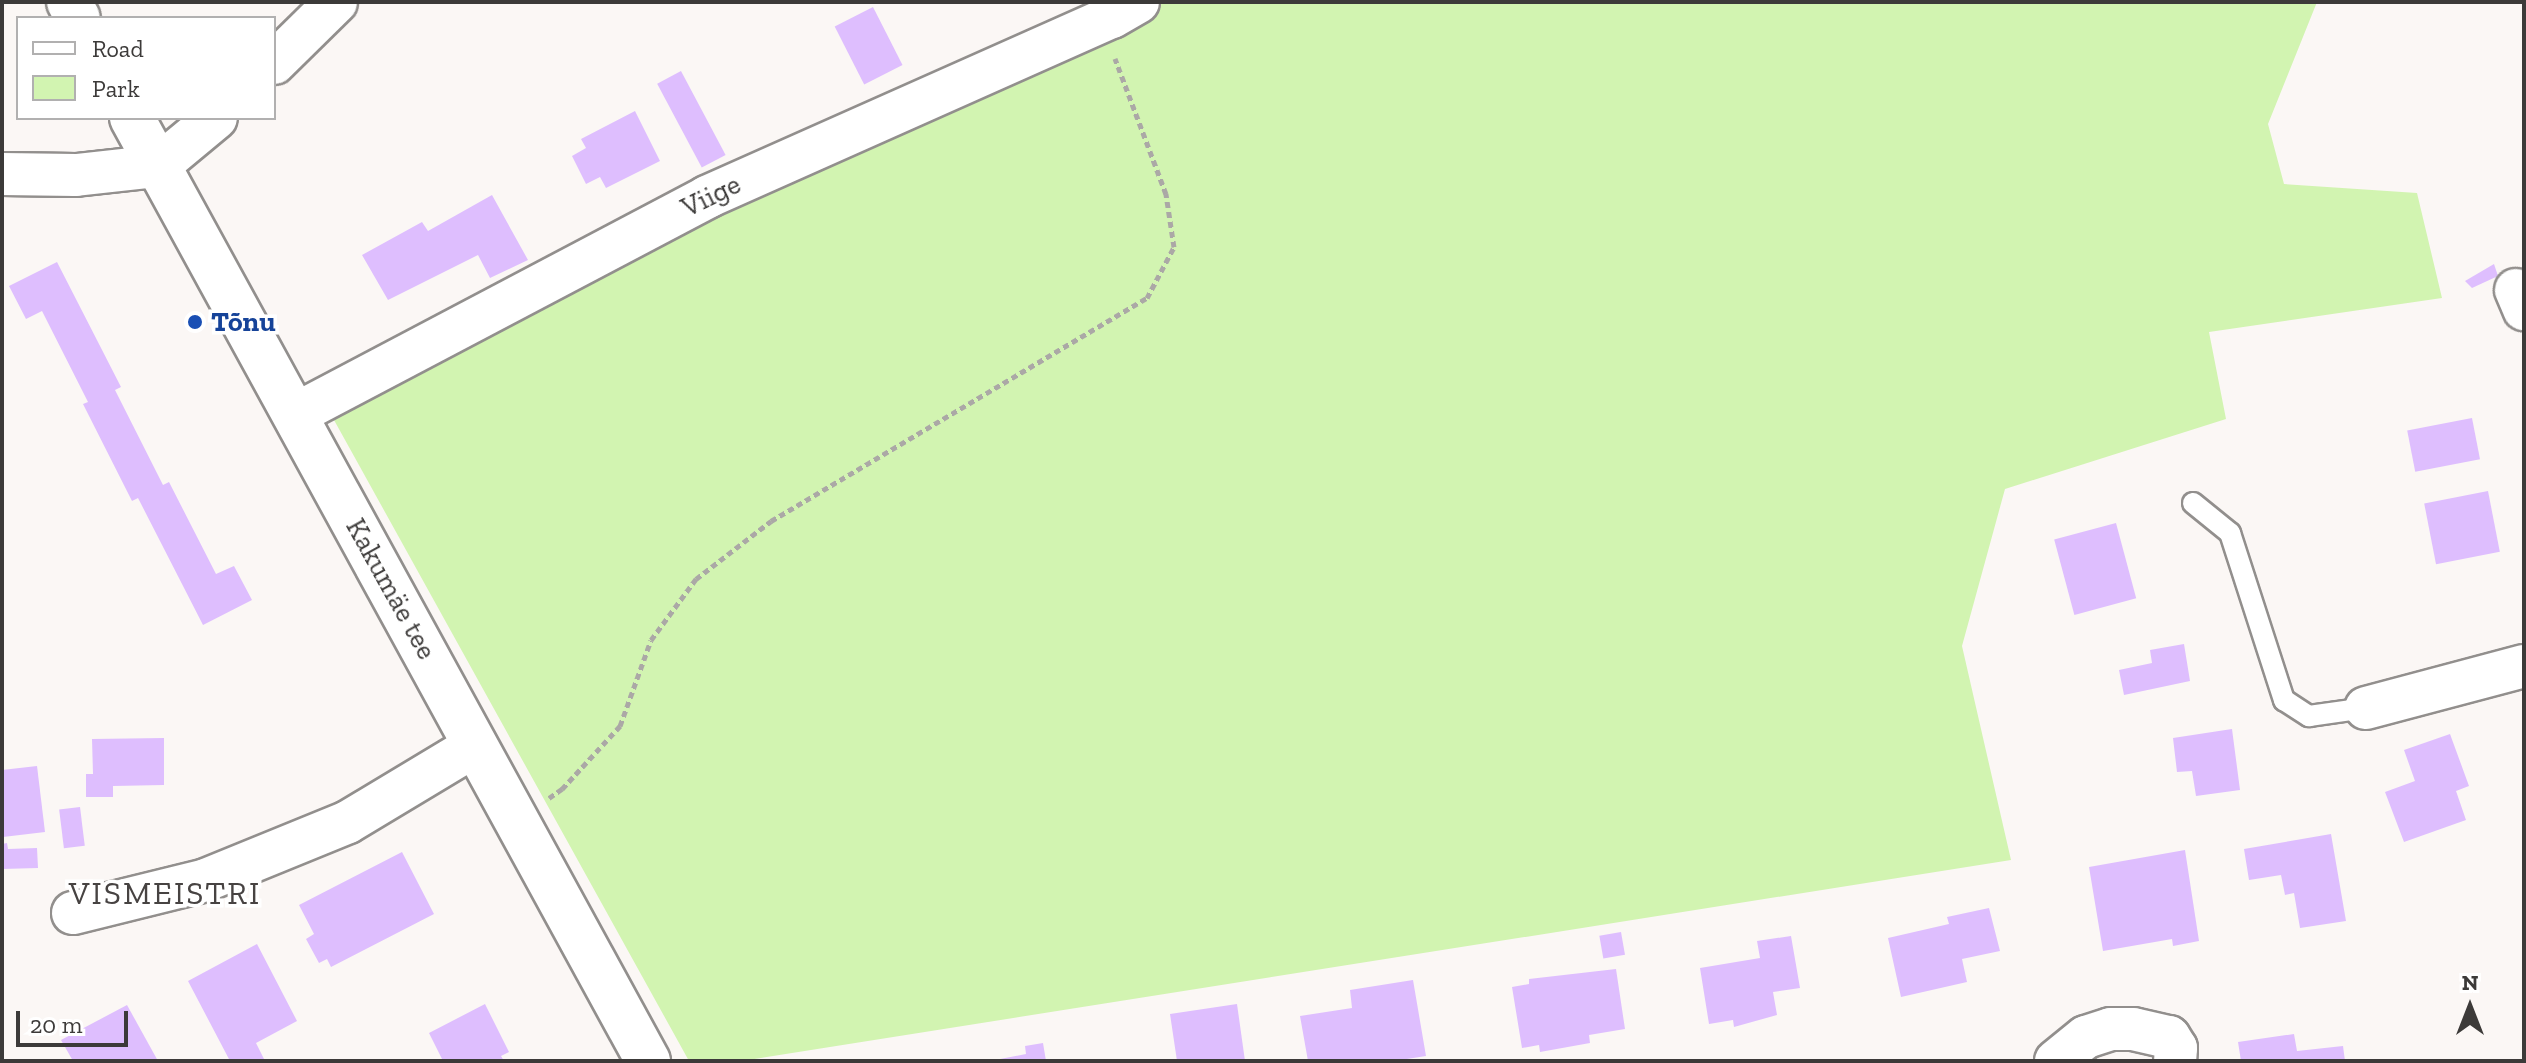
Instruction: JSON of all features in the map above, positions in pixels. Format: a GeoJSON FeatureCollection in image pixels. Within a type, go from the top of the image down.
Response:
{"type":"FeatureCollection","features":[{"type":"Feature","properties":{"kind":"street"},"geometry":{"type":"LineString","coordinates":[[276,61],[336,2]]}},
{"type":"Feature","properties":{"kind":"street","name":"Viige"},"geometry":{"type":"LineString","coordinates":[[296,414],[707,197],[1125,10]]}},
{"type":"Feature","properties":{"kind":"street","name":"Kakumäe tee"},"geometry":{"type":"LineString","coordinates":[[133,120],[648,1061]]}},
{"type":"Feature","properties":{"kind":"street"},"geometry":{"type":"LineString","coordinates":[[2,174],[76,175],[158,166],[214,120]]}},
{"type":"Feature","properties":{"kind":"street"},"geometry":{"type":"LineString","coordinates":[[2366,708],[2524,666]]}},
{"type":"Feature","properties":{"kind":"street"},"geometry":{"type":"LineString","coordinates":[[73,913],[206,880],[348,822],[476,745]]}},
{"type":"Feature","properties":{"kind":"street"},"geometry":{"type":"LineString","coordinates":[[2056,1061],[2086,1037],[2111,1029],[2163,1033],[2175,1052]]}},
{"type":"Feature","properties":{"kind":"lane"},"geometry":{"type":"LineString","coordinates":[[2193,503],[2230,533],[2284,700],[2309,716],[2366,708]]}},
{"type":"Feature","properties":{"kind":"path"},"geometry":{"type":"LineString","coordinates":[[517,821],[562,789],[620,726],[651,640],[696,579],[771,521],[1147,298],[1174,247],[1166,194],[1113,52],[1125,10]]}},
{"type":"Feature","properties":{"kind":"green space"},"geometry":{"type":"Polygon","coordinates":[[[1164,2],[2317,2],[2268,124],[2284,184],[2417,193],[2442,298],[2209,332],[2226,419],[2005,489],[1962,646],[2011,860],[742,1061],[689,1061],[329,411],[653,237],[1126,25],[1164,2]]]}},
{"type":"Feature","properties":{"kind":"building"},"geometry":{"type":"Polygon","coordinates":[[[873,7],[903,65],[864,84],[835,27],[873,7]]]}},
{"type":"Feature","properties":{"kind":"building"},"geometry":{"type":"Polygon","coordinates":[[[681,71],[726,155],[702,168],[657,84],[681,71]]]}},
{"type":"Feature","properties":{"kind":"building"},"geometry":{"type":"Polygon","coordinates":[[[635,111],[660,161],[606,188],[600,177],[586,184],[572,156],[586,148],[581,139],[635,111]]]}},
{"type":"Feature","properties":{"kind":"building"},"geometry":{"type":"Polygon","coordinates":[[[492,195],[528,260],[490,278],[478,255],[388,300],[362,255],[422,222],[428,231],[492,195]]]}},
{"type":"Feature","properties":{"kind":"building"},"geometry":{"type":"Polygon","coordinates":[[[57,262],[121,387],[115,390],[163,485],[169,482],[216,574],[234,566],[252,600],[203,625],[138,498],[132,501],[83,404],[88,402],[42,311],[26,319],[9,286],[57,262]]]}},
{"type":"Feature","properties":{"kind":"building"},"geometry":{"type":"Polygon","coordinates":[[[2494,264],[2498,276],[2472,288],[2465,281],[2494,264]]]}},
{"type":"Feature","properties":{"kind":"building"},"geometry":{"type":"Polygon","coordinates":[[[2472,418],[2480,459],[2415,472],[2407,431],[2472,418]]]}},
{"type":"Feature","properties":{"kind":"building"},"geometry":{"type":"Polygon","coordinates":[[[2488,491],[2500,552],[2436,564],[2424,503],[2488,491]]]}},
{"type":"Feature","properties":{"kind":"building"},"geometry":{"type":"Polygon","coordinates":[[[2116,523],[2136,598],[2074,615],[2054,540],[2116,523]]]}},
{"type":"Feature","properties":{"kind":"building"},"geometry":{"type":"Polygon","coordinates":[[[2184,644],[2190,681],[2124,695],[2119,670],[2152,663],[2150,650],[2184,644]]]}},
{"type":"Feature","properties":{"kind":"building"},"geometry":{"type":"Polygon","coordinates":[[[2232,729],[2240,790],[2196,796],[2192,771],[2177,772],[2173,738],[2232,729]]]}},
{"type":"Feature","properties":{"kind":"building"},"geometry":{"type":"Polygon","coordinates":[[[2450,734],[2469,786],[2456,791],[2466,820],[2404,842],[2385,792],[2415,781],[2404,750],[2450,734]]]}},
{"type":"Feature","properties":{"kind":"building"},"geometry":{"type":"Polygon","coordinates":[[[164,738],[164,785],[113,786],[113,797],[86,797],[86,774],[93,774],[92,739],[164,738]]]}},
{"type":"Feature","properties":{"kind":"building"},"geometry":{"type":"Polygon","coordinates":[[[37,766],[45,832],[3,837],[2,770],[37,766]]]}},
{"type":"Feature","properties":{"kind":"building"},"geometry":{"type":"Polygon","coordinates":[[[80,807],[85,846],[64,848],[59,810],[80,807]]]}},
{"type":"Feature","properties":{"kind":"building"},"geometry":{"type":"Polygon","coordinates":[[[2331,834],[2346,921],[2300,928],[2294,893],[2285,895],[2281,875],[2249,880],[2244,849],[2331,834]]]}},
{"type":"Feature","properties":{"kind":"building"},"geometry":{"type":"Polygon","coordinates":[[[7,843],[8,849],[37,848],[38,868],[2,869],[2,844],[7,843]]]}},
{"type":"Feature","properties":{"kind":"building"},"geometry":{"type":"Polygon","coordinates":[[[2185,850],[2199,941],[2173,946],[2172,939],[2103,951],[2089,867],[2185,850]]]}},
{"type":"Feature","properties":{"kind":"building"},"geometry":{"type":"Polygon","coordinates":[[[402,852],[434,914],[331,967],[327,959],[319,963],[306,939],[314,934],[299,905],[402,852]]]}},
{"type":"Feature","properties":{"kind":"building"},"geometry":{"type":"Polygon","coordinates":[[[1989,908],[2000,951],[1962,959],[1967,982],[1901,997],[1888,938],[1949,924],[1947,917],[1989,908]]]}},
{"type":"Feature","properties":{"kind":"building"},"geometry":{"type":"Polygon","coordinates":[[[1621,932],[1625,955],[1603,958],[1599,936],[1621,932]]]}},
{"type":"Feature","properties":{"kind":"building"},"geometry":{"type":"Polygon","coordinates":[[[1791,936],[1800,988],[1773,992],[1777,1015],[1734,1027],[1733,1020],[1709,1024],[1700,968],[1760,958],[1757,941],[1791,936]]]}},
{"type":"Feature","properties":{"kind":"building"},"geometry":{"type":"Polygon","coordinates":[[[257,944],[297,1021],[256,1043],[265,1061],[230,1061],[188,981],[257,944]]]}},
{"type":"Feature","properties":{"kind":"building"},"geometry":{"type":"Polygon","coordinates":[[[1616,969],[1625,1029],[1589,1035],[1590,1043],[1540,1052],[1539,1045],[1522,1048],[1512,987],[1529,984],[1529,979],[1616,969]]]}},
{"type":"Feature","properties":{"kind":"building"},"geometry":{"type":"Polygon","coordinates":[[[1413,980],[1426,1056],[1394,1061],[1308,1061],[1300,1016],[1352,1008],[1350,990],[1413,980]]]}},
{"type":"Feature","properties":{"kind":"building"},"geometry":{"type":"Polygon","coordinates":[[[485,1004],[509,1052],[501,1056],[504,1061],[443,1061],[429,1033],[485,1004]]]}},
{"type":"Feature","properties":{"kind":"building"},"geometry":{"type":"Polygon","coordinates":[[[1237,1004],[1245,1061],[1177,1061],[1170,1014],[1237,1004]]]}},
{"type":"Feature","properties":{"kind":"building"},"geometry":{"type":"Polygon","coordinates":[[[127,1005],[158,1061],[73,1061],[61,1040],[127,1005]]]}},
{"type":"Feature","properties":{"kind":"building"},"geometry":{"type":"Polygon","coordinates":[[[2294,1034],[2297,1051],[2343,1046],[2345,1061],[2241,1061],[2238,1042],[2294,1034]]]}},
{"type":"Feature","properties":{"kind":"building"},"geometry":{"type":"Polygon","coordinates":[[[1043,1043],[1046,1061],[990,1061],[1026,1054],[1025,1046],[1043,1043]]]}},
{"type":"Feature","properties":{"kind":"place","name":"Tõnu"},"geometry":{"type":"Point","coordinates":[195,322]}},
{"type":"Feature","properties":{"kind":"district","name":"VISMEISTRI"},"geometry":{"type":"Point","coordinates":[165,893]}}]}
